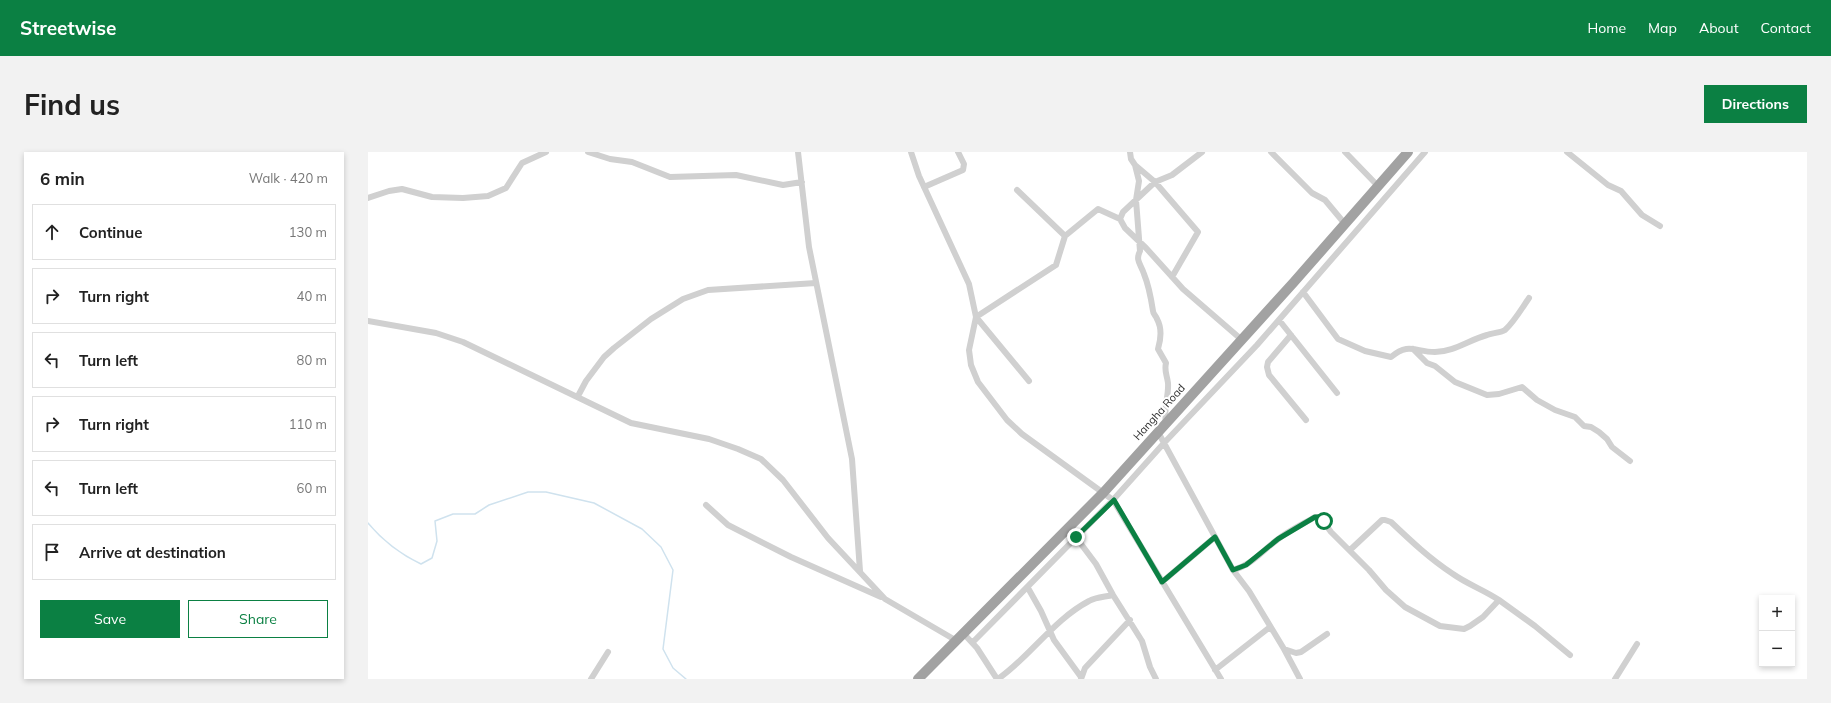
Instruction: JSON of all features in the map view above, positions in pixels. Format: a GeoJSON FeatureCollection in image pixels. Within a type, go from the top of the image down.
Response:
{"type":"FeatureCollection","features":[{"type":"Feature","properties":{"kind":"highway","name":"Hangha Road"},"geometry":{"type":"LineString","coordinates":[[918,679],[1104,492],[1242,340],[1408,152]]}},
{"type":"Feature","properties":{"kind":"street"},"geometry":{"type":"LineString","coordinates":[[368,198],[389,191],[402,189],[432,197],[463,198],[488,196],[506,188],[522,163],[546,152]]}},
{"type":"Feature","properties":{"kind":"street"},"geometry":{"type":"LineString","coordinates":[[588,152],[610,159],[632,162],[670,177],[736,175],[755,178],[767,183],[783,185],[802,182]]}},
{"type":"Feature","properties":{"kind":"street"},"geometry":{"type":"LineString","coordinates":[[798,152],[808,238],[852,458],[860,571]]}},
{"type":"Feature","properties":{"kind":"street"},"geometry":{"type":"LineString","coordinates":[[911,152],[924,187],[969,284],[976,317],[969,350],[971,364],[978,382],[1007,420],[1022,434],[1114,500],[1221,679]]}},
{"type":"Feature","properties":{"kind":"street"},"geometry":{"type":"LineString","coordinates":[[924,187],[963,170],[964,164],[958,152]]}},
{"type":"Feature","properties":{"kind":"street"},"geometry":{"type":"LineString","coordinates":[[1125,152],[1130,155],[1135,165],[1139,181],[1136,200],[1140,251],[1137,257],[1144,272],[1153,313],[1161,326],[1158,349],[1166,364],[1164,370],[1168,391],[1165,416],[1166,422]]}},
{"type":"Feature","properties":{"kind":"street"},"geometry":{"type":"LineString","coordinates":[[1120,219],[1123,212],[1155,182],[1172,175],[1202,152]]}},
{"type":"Feature","properties":{"kind":"street"},"geometry":{"type":"LineString","coordinates":[[1271,152],[1312,193],[1325,200],[1345,224]]}},
{"type":"Feature","properties":{"kind":"street"},"geometry":{"type":"LineString","coordinates":[[1345,152],[1378,186]]}},
{"type":"Feature","properties":{"kind":"street"},"geometry":{"type":"LineString","coordinates":[[973,642],[1114,500],[1164,443],[1279,320],[1425,152]]}},
{"type":"Feature","properties":{"kind":"street"},"geometry":{"type":"LineString","coordinates":[[1567,152],[1608,185],[1621,191],[1642,215],[1660,226]]}},
{"type":"Feature","properties":{"kind":"street"},"geometry":{"type":"LineString","coordinates":[[1135,165],[1155,182],[1198,232],[1172,277]]}},
{"type":"Feature","properties":{"kind":"street"},"geometry":{"type":"LineString","coordinates":[[1017,190],[1065,236]]}},
{"type":"Feature","properties":{"kind":"street"},"geometry":{"type":"LineString","coordinates":[[976,317],[1056,265],[1065,236],[1098,209],[1120,219],[1125,228],[1172,277],[1242,340]]}},
{"type":"Feature","properties":{"kind":"street"},"geometry":{"type":"LineString","coordinates":[[578,396],[586,380],[604,357],[651,319],[683,299],[708,290],[816,283]]}},
{"type":"Feature","properties":{"kind":"street"},"geometry":{"type":"LineString","coordinates":[[1303,292],[1338,339],[1347,344],[1383,356],[1391,357],[1398,351],[1411,348],[1435,352],[1451,350],[1463,343],[1504,330],[1529,298]]}},
{"type":"Feature","properties":{"kind":"street"},"geometry":{"type":"LineString","coordinates":[[976,317],[1029,380]]}},
{"type":"Feature","properties":{"kind":"street"},"geometry":{"type":"LineString","coordinates":[[1279,320],[1337,393]]}},
{"type":"Feature","properties":{"kind":"street"},"geometry":{"type":"LineString","coordinates":[[368,321],[450,337],[578,396],[631,423],[709,439],[761,459],[783,480],[828,538],[885,598]]}},
{"type":"Feature","properties":{"kind":"street"},"geometry":{"type":"LineString","coordinates":[[1291,335],[1268,362],[1267,367],[1270,375],[1306,420]]}},
{"type":"Feature","properties":{"kind":"street"},"geometry":{"type":"LineString","coordinates":[[1411,348],[1427,363],[1435,366],[1455,382],[1480,390],[1487,395],[1499,394],[1522,387],[1537,400],[1556,410],[1575,417],[1584,426],[1591,427],[1599,432],[1607,439],[1612,447],[1630,461]]}},
{"type":"Feature","properties":{"kind":"street"},"geometry":{"type":"LineString","coordinates":[[1158,432],[1233,570],[1250,591],[1300,679]]}},
{"type":"Feature","properties":{"kind":"street"},"geometry":{"type":"LineString","coordinates":[[706,505],[728,525],[791,557],[885,598],[960,637],[973,642],[997,679],[1016,665],[1064,618],[1090,600],[1113,595]]}},
{"type":"Feature","properties":{"kind":"street"},"geometry":{"type":"LineString","coordinates":[[1233,570],[1246,565],[1278,539],[1315,517],[1320,517],[1331,532],[1391,594],[1405,606],[1440,626],[1464,629],[1483,617],[1499,600]]}},
{"type":"Feature","properties":{"kind":"street"},"geometry":{"type":"LineString","coordinates":[[1350,550],[1382,520],[1391,522],[1422,551],[1453,575],[1488,592],[1535,626],[1570,655]]}},
{"type":"Feature","properties":{"kind":"street"},"geometry":{"type":"LineString","coordinates":[[1069,528],[1096,564],[1113,595],[1130,620],[1142,641],[1150,667],[1156,679]]}},
{"type":"Feature","properties":{"kind":"street"},"geometry":{"type":"LineString","coordinates":[[1162,582],[1215,537]]}},
{"type":"Feature","properties":{"kind":"street"},"geometry":{"type":"LineString","coordinates":[[1028,588],[1054,640],[1081,678]]}},
{"type":"Feature","properties":{"kind":"street"},"geometry":{"type":"LineString","coordinates":[[1081,678],[1085,668],[1130,620]]}},
{"type":"Feature","properties":{"kind":"street"},"geometry":{"type":"LineString","coordinates":[[1216,670],[1270,627]]}},
{"type":"Feature","properties":{"kind":"street"},"geometry":{"type":"LineString","coordinates":[[1284,649],[1296,653],[1301,652],[1327,634]]}},
{"type":"Feature","properties":{"kind":"street"},"geometry":{"type":"LineString","coordinates":[[1615,679],[1637,644]]}},
{"type":"Feature","properties":{"kind":"street"},"geometry":{"type":"LineString","coordinates":[[591,679],[608,652]]}},
{"type":"Feature","properties":{"kind":"waterway"},"geometry":{"type":"LineString","coordinates":[[368,523],[392,546],[421,564],[432,558],[437,541],[435,521],[453,514],[475,514],[489,505],[528,492],[546,492],[594,503],[642,529],[661,547],[673,570],[663,649],[673,668],[686,679]]}},
{"type":"Feature","properties":{"kind":"route"},"geometry":{"type":"LineString","coordinates":[[1076,537],[1114,500],[1162,582],[1215,537],[1233,570],[1246,565],[1278,539],[1315,517],[1320,517],[1324,521]]}}]}
